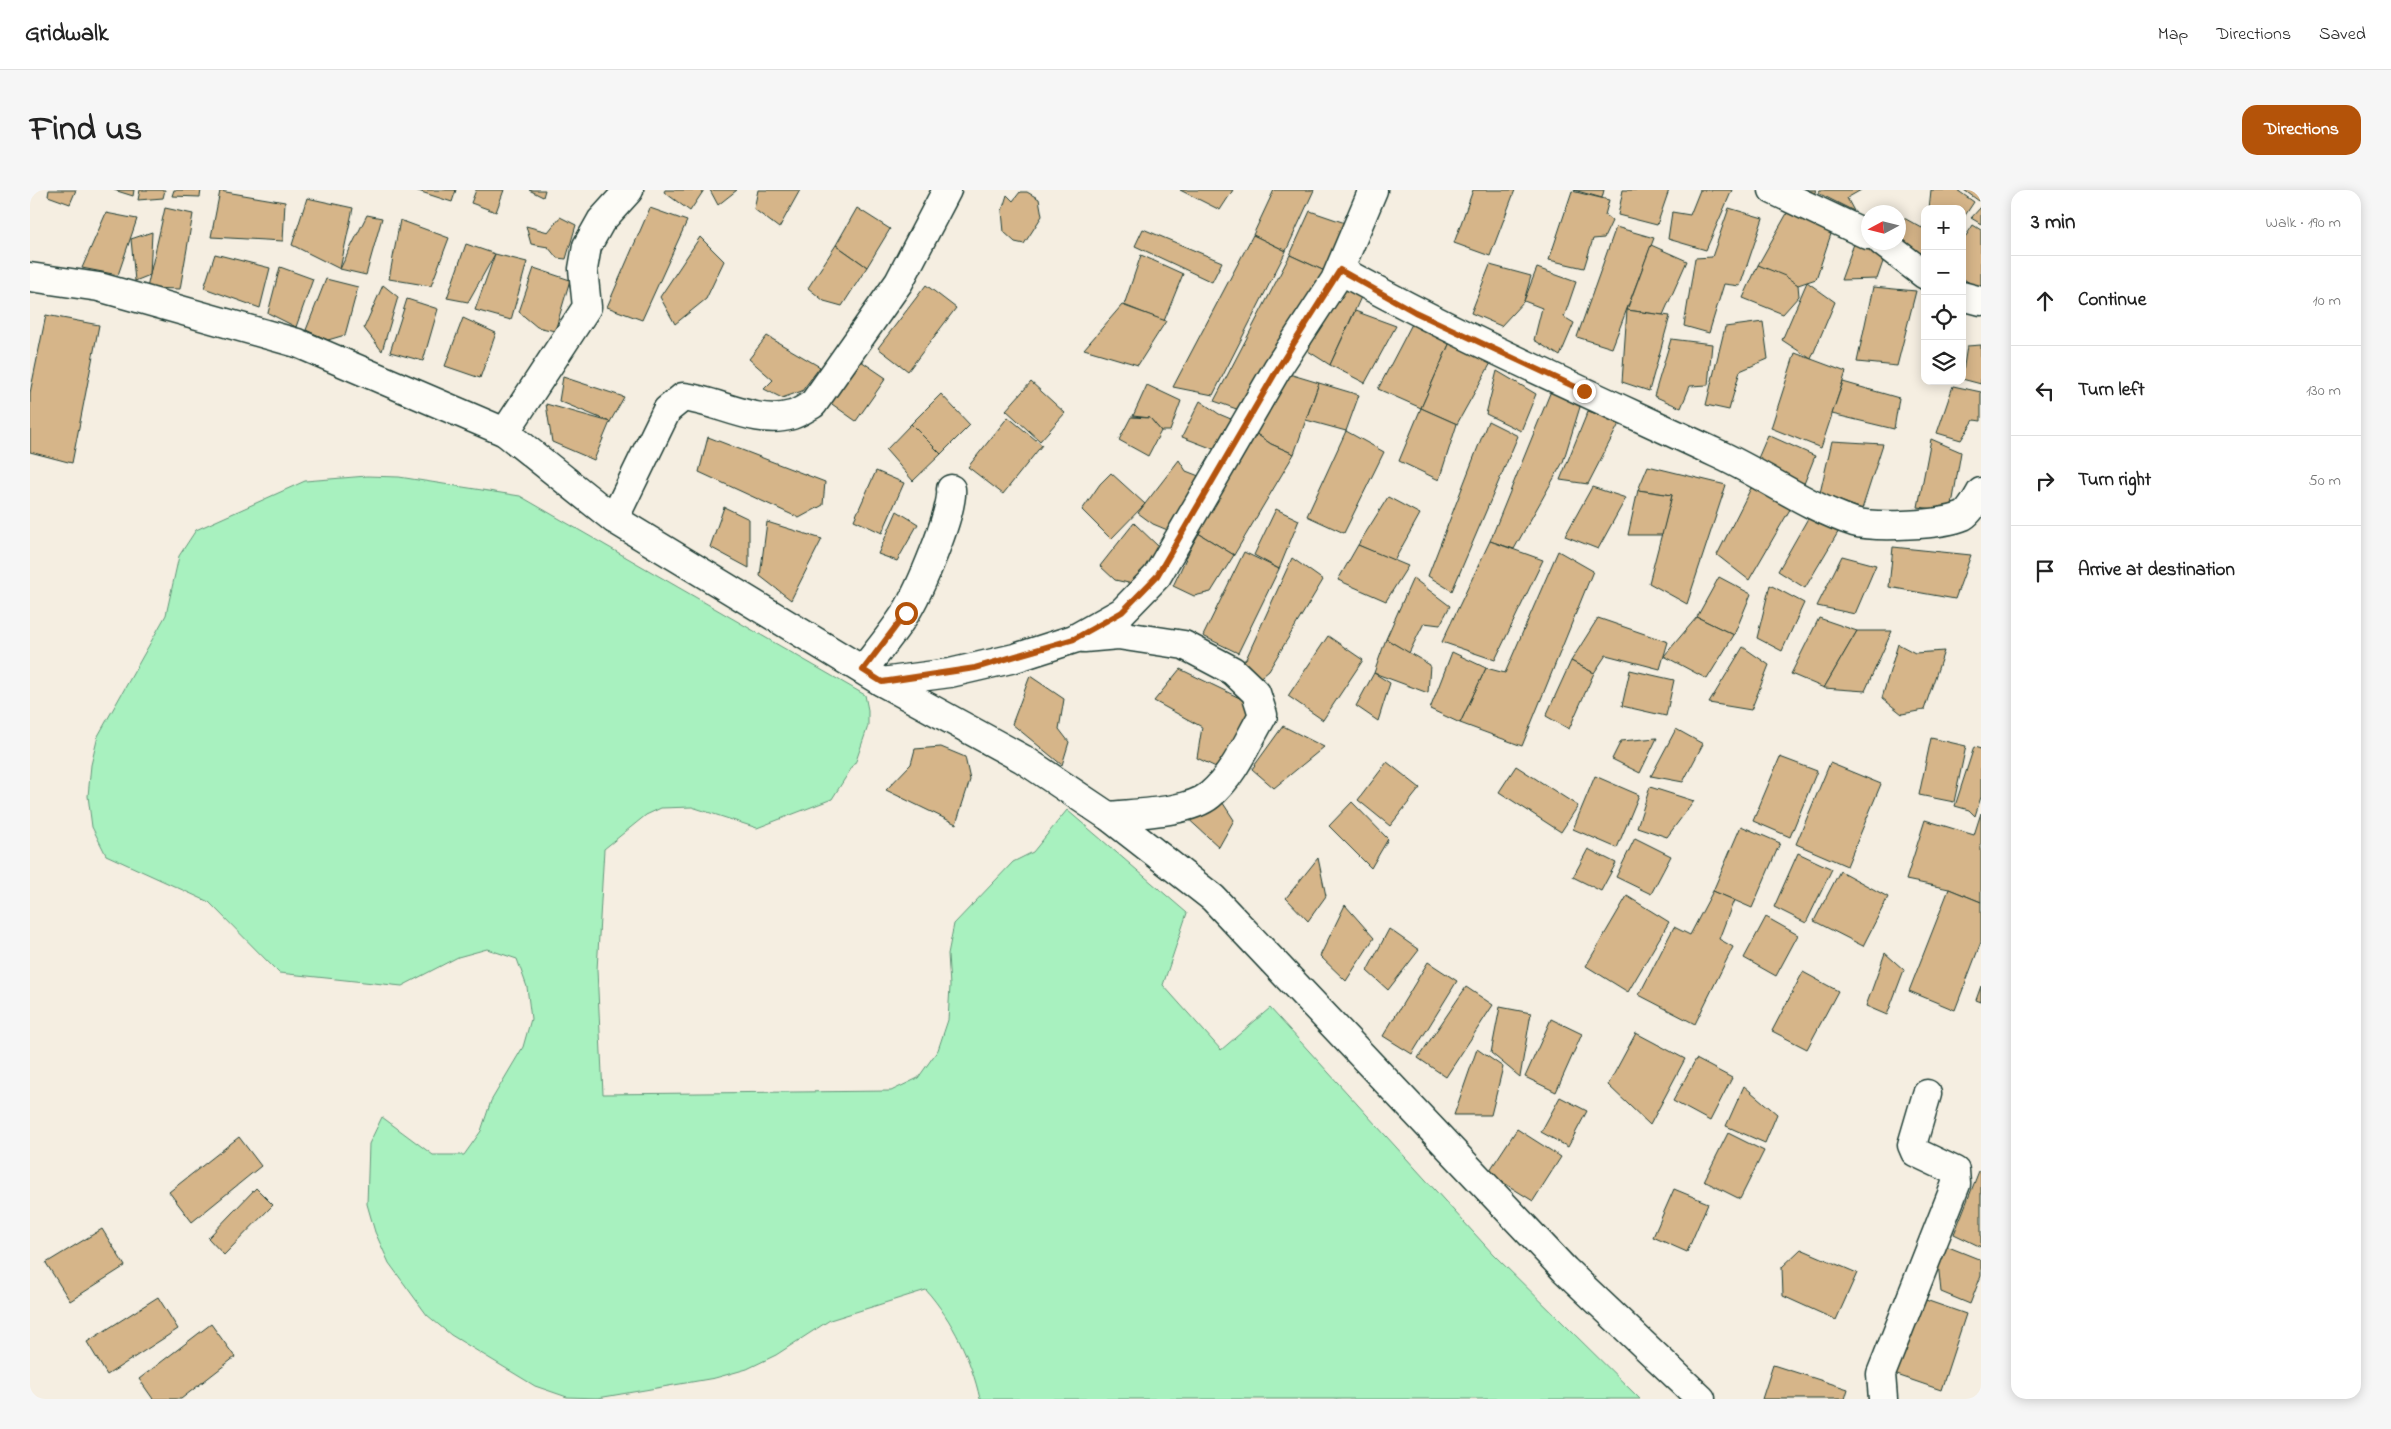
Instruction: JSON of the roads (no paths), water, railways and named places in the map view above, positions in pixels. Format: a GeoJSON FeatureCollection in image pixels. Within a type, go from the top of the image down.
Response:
{"type":"FeatureCollection","features":[{"type":"Feature","properties":{"kind":"street"},"geometry":{"type":"LineString","coordinates":[[505,432],[587,307],[583,268],[587,246],[601,221],[629,190]]}},
{"type":"Feature","properties":{"kind":"street"},"geometry":{"type":"LineString","coordinates":[[614,519],[667,410],[683,397],[760,417],[775,418],[794,415],[813,404],[899,282],[947,190]]}},
{"type":"Feature","properties":{"kind":"street"},"geometry":{"type":"LineString","coordinates":[[873,676],[967,670],[1015,658],[1074,639],[1122,612],[1157,576],[1277,370],[1340,270],[1373,190]]}},
{"type":"Feature","properties":{"kind":"street"},"geometry":{"type":"LineString","coordinates":[[1773,190],[1861,231]]}},
{"type":"Feature","properties":{"kind":"street"},"geometry":{"type":"LineString","coordinates":[[1892,250],[1921,272]]}},
{"type":"Feature","properties":{"kind":"street"},"geometry":{"type":"LineString","coordinates":[[1340,270],[1415,312],[1732,460],[1797,497],[1856,522],[1884,526],[1945,520],[1964,515],[1981,492]]}},
{"type":"Feature","properties":{"kind":"street"},"geometry":{"type":"LineString","coordinates":[[30,278],[99,288],[297,343],[505,432],[614,519],[873,676],[1023,759],[1108,816],[1214,898],[1565,1270],[1701,1399]]}},
{"type":"Feature","properties":{"kind":"street"},"geometry":{"type":"LineString","coordinates":[[1966,297],[1981,301]]}},
{"type":"Feature","properties":{"kind":"street"},"geometry":{"type":"LineString","coordinates":[[873,676],[906,613],[938,543],[952,498],[951,489]]}},
{"type":"Feature","properties":{"kind":"street"},"geometry":{"type":"LineString","coordinates":[[1074,639],[1118,635],[1184,645],[1233,671],[1256,693],[1261,703],[1263,715],[1227,777],[1208,796],[1175,810],[1108,816]]}},
{"type":"Feature","properties":{"kind":"street"},"geometry":{"type":"LineString","coordinates":[[1883,1399],[1881,1374],[1934,1243],[1957,1178],[1955,1171],[1914,1152],[1912,1144],[1928,1094]]}}]}
